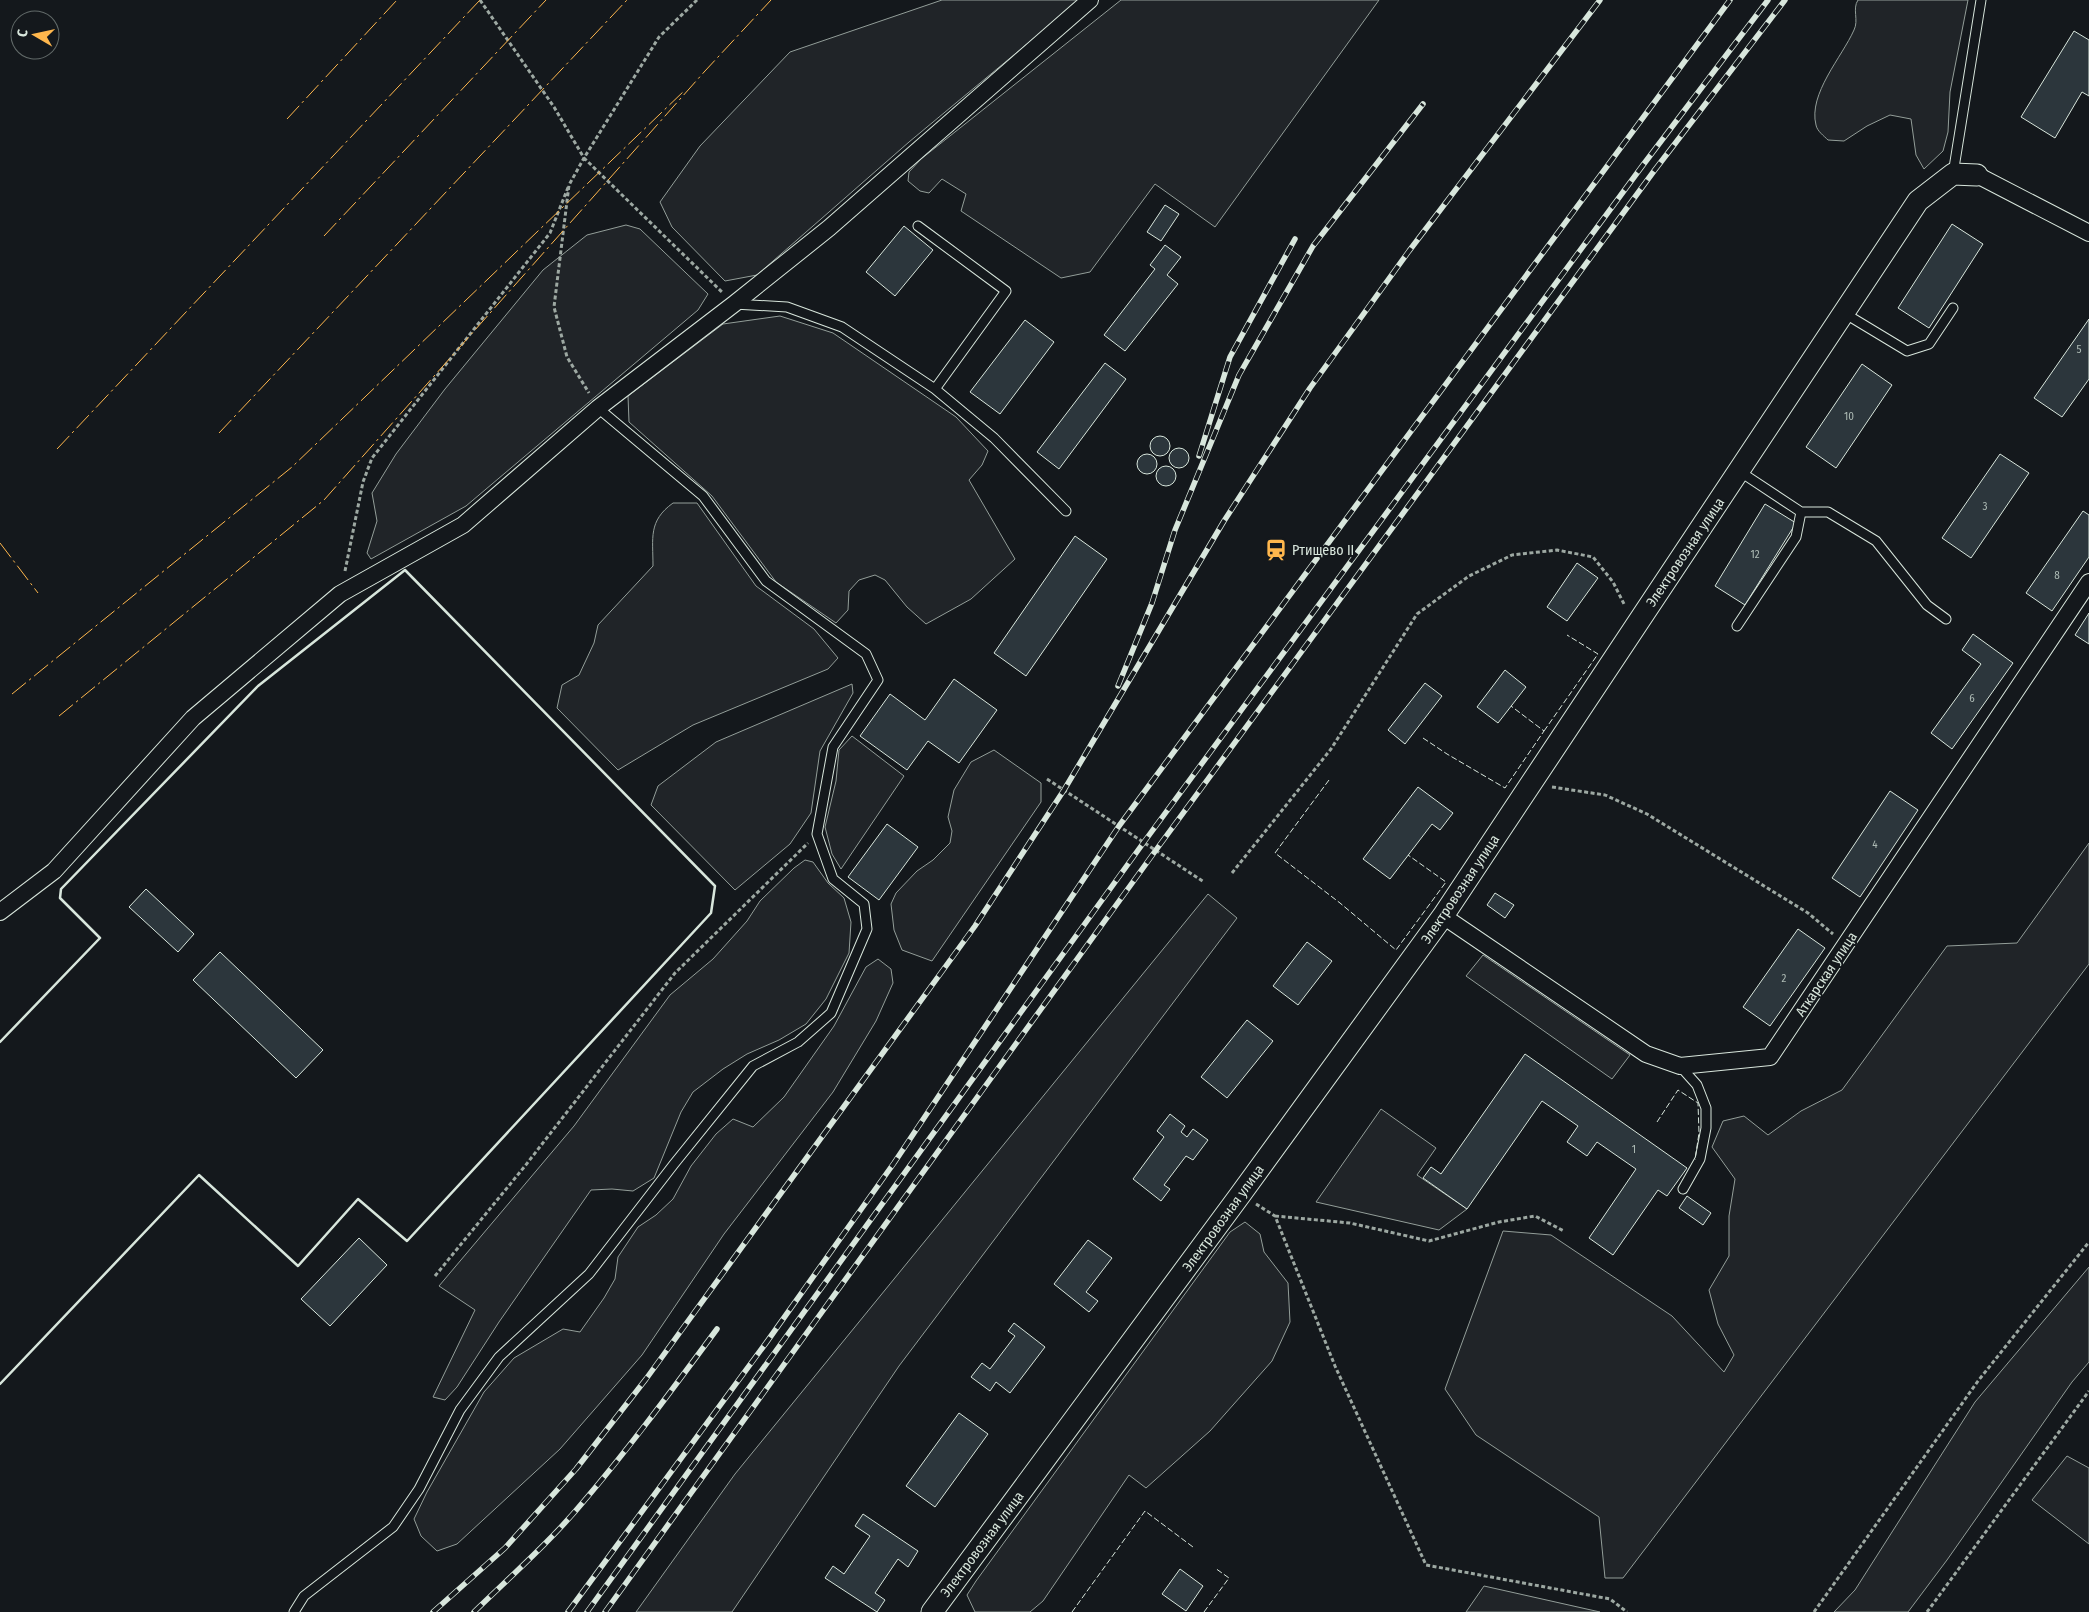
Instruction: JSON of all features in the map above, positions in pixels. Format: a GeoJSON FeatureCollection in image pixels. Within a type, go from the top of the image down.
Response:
{"type":"FeatureCollection","features":[{"type":"Feature","properties":{"kind":"street"},"geometry":{"type":"LineString","coordinates":[[0,912],[54,871],[193,718],[340,594],[463,525],[598,408],[734,304],[829,228],[1090,0]]}},
{"type":"Feature","properties":{"kind":"street"},"geometry":{"type":"LineString","coordinates":[[1953,174],[1977,175],[2089,233]]}},
{"type":"Feature","properties":{"kind":"street","name":"Электровозная улица"},"geometry":{"type":"LineString","coordinates":[[932,1612],[1443,916],[1918,201],[1953,174]]}},
{"type":"Feature","properties":{"kind":"street","name":"Аткарская улица"},"geometry":{"type":"LineString","coordinates":[[1443,916],[1646,1054],[1680,1066],[1770,1057],[2089,582]]}},
{"type":"Feature","properties":{"kind":"lane"},"geometry":{"type":"LineString","coordinates":[[1953,174],[1981,0]]}},
{"type":"Feature","properties":{"kind":"lane"},"geometry":{"type":"LineString","coordinates":[[918,226],[1006,291],[935,389]]}},
{"type":"Feature","properties":{"kind":"lane"},"geometry":{"type":"LineString","coordinates":[[734,304],[788,307],[842,327],[935,389],[994,438],[1066,511]]}},
{"type":"Feature","properties":{"kind":"lane"},"geometry":{"type":"LineString","coordinates":[[1844,313],[1908,351],[1929,344],[1953,308]]}},
{"type":"Feature","properties":{"kind":"lane"},"geometry":{"type":"LineString","coordinates":[[294,1612],[304,1596],[393,1528],[419,1489],[460,1410],[499,1356],[589,1274],[753,1066],[798,1042],[831,1013],[867,929],[864,904],[833,879],[817,834],[833,747],[878,680],[866,654],[766,582],[703,496],[598,408]]}},
{"type":"Feature","properties":{"kind":"lane"},"geometry":{"type":"LineString","coordinates":[[1739,471],[1801,512],[1828,512],[1876,541],[1927,606],[1946,619]]}},
{"type":"Feature","properties":{"kind":"lane"},"geometry":{"type":"LineString","coordinates":[[1737,626],[1796,537],[1801,512]]}},
{"type":"Feature","properties":{"kind":"lane"},"geometry":{"type":"LineString","coordinates":[[1680,1066],[1698,1085],[1706,1108],[1706,1128],[1700,1159],[1683,1189]]}},
{"type":"Feature","properties":{"kind":"path"},"geometry":{"type":"LineString","coordinates":[[480,0],[554,107],[584,158],[734,304]]}},
{"type":"Feature","properties":{"kind":"path"},"geometry":{"type":"LineString","coordinates":[[340,594],[364,482],[372,458],[550,233],[569,185],[584,158],[659,37],[697,0]]}},
{"type":"Feature","properties":{"kind":"path"},"geometry":{"type":"LineString","coordinates":[[569,185],[554,307],[567,357],[598,408]]}},
{"type":"Feature","properties":{"kind":"path"},"geometry":{"type":"LineString","coordinates":[[1232,873],[1331,749],[1416,614],[1469,576],[1512,555],[1557,550],[1593,557],[1613,582],[1635,628]]}},
{"type":"Feature","properties":{"kind":"path"},"geometry":{"type":"LineString","coordinates":[[1047,778],[1204,882]]}},
{"type":"Feature","properties":{"kind":"path"},"geometry":{"type":"LineString","coordinates":[[1531,783],[1605,796],[1647,814],[1808,913],[1845,945]]}},
{"type":"Feature","properties":{"kind":"path"},"geometry":{"type":"LineString","coordinates":[[435,1276],[525,1166],[675,973],[817,834]]}},
{"type":"Feature","properties":{"kind":"path"},"geometry":{"type":"LineString","coordinates":[[1240,1195],[1275,1216],[1350,1223],[1429,1241],[1499,1222],[1535,1216],[1564,1231]]}},
{"type":"Feature","properties":{"kind":"path"},"geometry":{"type":"LineString","coordinates":[[1275,1216],[1334,1366],[1426,1565],[1610,1598],[1627,1612]]}},
{"type":"Feature","properties":{"kind":"path"},"geometry":{"type":"LineString","coordinates":[[1814,1612],[1978,1381],[2089,1242]]}},
{"type":"Feature","properties":{"kind":"path"},"geometry":{"type":"LineString","coordinates":[[1927,1612],[2089,1391]]}},
{"type":"Feature","properties":{"kind":"shaded area"},"geometry":{"type":"Polygon","coordinates":[[[942,0],[1080,0],[909,142],[757,275],[725,281],[672,227],[660,202],[700,146],[790,52],[942,0]]]}},
{"type":"Feature","properties":{"kind":"shaded area"},"geometry":{"type":"Polygon","coordinates":[[[1121,0],[1379,0],[1215,227],[1155,184],[1090,272],[1061,278],[961,211],[966,194],[942,179],[929,193],[920,191],[908,181],[909,172],[921,159],[1121,0]]]}},
{"type":"Feature","properties":{"kind":"shaded area"},"geometry":{"type":"Polygon","coordinates":[[[1858,0],[1968,0],[1950,92],[1948,132],[1943,151],[1924,169],[1916,155],[1911,119],[1890,115],[1867,126],[1844,141],[1828,140],[1817,127],[1815,113],[1821,88],[1854,30],[1856,3],[1858,0]]]}},
{"type":"Feature","properties":{"kind":"shaded area"},"geometry":{"type":"Polygon","coordinates":[[[626,225],[640,229],[708,294],[698,310],[466,506],[371,559],[367,553],[377,521],[372,493],[396,454],[445,389],[543,270],[587,235],[626,225]]]}},
{"type":"Feature","properties":{"kind":"shaded area"},"geometry":{"type":"Polygon","coordinates":[[[780,316],[833,333],[956,417],[988,451],[982,465],[969,480],[1015,559],[971,599],[926,624],[907,607],[885,580],[875,575],[859,580],[849,591],[848,610],[836,623],[776,582],[712,496],[629,422],[628,396],[723,324],[780,316]]]}},
{"type":"Feature","properties":{"kind":"shaded area"},"geometry":{"type":"Polygon","coordinates":[[[673,503],[697,503],[756,586],[814,629],[838,658],[828,669],[693,725],[618,770],[557,708],[562,685],[579,675],[594,643],[598,625],[653,566],[653,539],[656,523],[659,516],[673,503]]]}},
{"type":"Feature","properties":{"kind":"shaded area"},"geometry":{"type":"Polygon","coordinates":[[[852,684],[853,693],[820,751],[811,813],[790,844],[735,890],[651,805],[658,786],[716,742],[852,684]]]}},
{"type":"Feature","properties":{"kind":"shaded area"},"geometry":{"type":"Polygon","coordinates":[[[852,736],[904,776],[841,869],[832,854],[825,827],[836,781],[839,750],[852,736]]]}},
{"type":"Feature","properties":{"kind":"shaded area"},"geometry":{"type":"Polygon","coordinates":[[[994,750],[1041,783],[1041,802],[932,961],[902,950],[894,930],[891,904],[896,893],[917,871],[933,860],[950,843],[952,831],[948,817],[954,790],[971,762],[994,750]]]}},
{"type":"Feature","properties":{"kind":"shaded area"},"geometry":{"type":"Polygon","coordinates":[[[2089,843],[2089,964],[1623,1578],[1605,1578],[1599,1517],[1476,1435],[1445,1389],[1503,1231],[1551,1235],[1672,1316],[1724,1372],[1734,1355],[1718,1324],[1709,1290],[1729,1256],[1729,1216],[1735,1179],[1712,1147],[1723,1121],[1744,1116],[1768,1135],[1801,1111],[1842,1090],[1947,946],[2017,943],[2089,843]]]}},
{"type":"Feature","properties":{"kind":"shaded area"},"geometry":{"type":"Polygon","coordinates":[[[805,860],[813,862],[828,883],[844,898],[851,922],[849,953],[826,999],[806,1024],[779,1040],[747,1054],[723,1069],[693,1092],[681,1112],[654,1178],[633,1191],[591,1190],[499,1322],[457,1387],[445,1400],[433,1397],[475,1310],[439,1286],[574,1126],[670,995],[713,959],[747,921],[760,901],[805,860]]]}},
{"type":"Feature","properties":{"kind":"shaded area"},"geometry":{"type":"Polygon","coordinates":[[[1208,894],[1237,918],[899,1366],[732,1612],[636,1612],[735,1474],[1208,894]]]}},
{"type":"Feature","properties":{"kind":"shaded area"},"geometry":{"type":"Polygon","coordinates":[[[1483,955],[1630,1055],[1612,1079],[1466,976],[1483,955]]]}},
{"type":"Feature","properties":{"kind":"shaded area"},"geometry":{"type":"Polygon","coordinates":[[[878,959],[891,969],[893,983],[876,1021],[833,1092],[724,1234],[642,1355],[560,1449],[457,1544],[437,1551],[421,1536],[414,1519],[427,1492],[484,1392],[514,1358],[563,1329],[580,1332],[615,1279],[618,1257],[638,1227],[656,1215],[673,1199],[691,1166],[716,1134],[733,1119],[753,1127],[784,1097],[834,1026],[866,967],[878,959]]]}},
{"type":"Feature","properties":{"kind":"shaded area"},"geometry":{"type":"Polygon","coordinates":[[[1381,1109],[1436,1148],[1417,1175],[1467,1209],[1439,1230],[1316,1202],[1381,1109]]]}},
{"type":"Feature","properties":{"kind":"shaded area"},"geometry":{"type":"Polygon","coordinates":[[[1245,1222],[1260,1234],[1264,1252],[1288,1283],[1290,1322],[1272,1361],[1210,1431],[1146,1488],[1129,1475],[1043,1601],[1030,1612],[975,1612],[967,1595],[976,1581],[1230,1232],[1245,1222]]]}},
{"type":"Feature","properties":{"kind":"shaded area"},"geometry":{"type":"Polygon","coordinates":[[[2089,1267],[2089,1362],[2072,1382],[1947,1560],[1908,1612],[1834,1612],[1855,1590],[1975,1402],[2089,1267]]]}},
{"type":"Feature","properties":{"kind":"shaded area"},"geometry":{"type":"Polygon","coordinates":[[[2067,1456],[2089,1468],[2089,1544],[2032,1500],[2067,1456]]]}},
{"type":"Feature","properties":{"kind":"shaded area"},"geometry":{"type":"Polygon","coordinates":[[[1484,1586],[1600,1612],[1466,1612],[1484,1586]]]}},
{"type":"Feature","properties":{"kind":"building"},"geometry":{"type":"Polygon","coordinates":[[[2074,31],[2089,40],[2089,96],[2082,92],[2055,138],[2021,117],[2074,31]]]}},
{"type":"Feature","properties":{"kind":"building"},"geometry":{"type":"Polygon","coordinates":[[[1165,205],[1179,214],[1161,241],[1147,232],[1165,205]]]}},
{"type":"Feature","properties":{"kind":"building"},"geometry":{"type":"Polygon","coordinates":[[[1952,224],[1983,244],[1929,328],[1898,308],[1952,224]]]}},
{"type":"Feature","properties":{"kind":"building"},"geometry":{"type":"Polygon","coordinates":[[[904,226],[933,250],[895,296],[866,272],[904,226]]]}},
{"type":"Feature","properties":{"kind":"building"},"geometry":{"type":"Polygon","coordinates":[[[1165,245],[1181,257],[1167,275],[1178,284],[1125,351],[1104,335],[1155,269],[1150,265],[1165,245]]]}},
{"type":"Feature","properties":{"kind":"building"},"geometry":{"type":"Polygon","coordinates":[[[2089,319],[2089,379],[2062,417],[2034,398],[2089,319]]]}},
{"type":"Feature","properties":{"kind":"building"},"geometry":{"type":"Polygon","coordinates":[[[1025,320],[1054,342],[1000,414],[970,392],[1025,320]]]}},
{"type":"Feature","properties":{"kind":"building"},"geometry":{"type":"Polygon","coordinates":[[[1105,363],[1126,379],[1059,469],[1037,452],[1105,363]]]}},
{"type":"Feature","properties":{"kind":"building"},"geometry":{"type":"Polygon","coordinates":[[[1862,364],[1892,385],[1836,468],[1806,447],[1862,364]]]}},
{"type":"Feature","properties":{"kind":"building"},"geometry":{"type":"Polygon","coordinates":[[[1160,436],[1167,439],[1170,446],[1167,453],[1160,456],[1153,453],[1150,446],[1153,439],[1160,436]]]}},
{"type":"Feature","properties":{"kind":"building"},"geometry":{"type":"Polygon","coordinates":[[[1175,448],[1183,448],[1189,454],[1189,462],[1183,468],[1175,468],[1169,462],[1169,454],[1175,448]]]}},
{"type":"Feature","properties":{"kind":"building"},"geometry":{"type":"Polygon","coordinates":[[[1147,454],[1154,457],[1157,464],[1154,471],[1147,474],[1140,471],[1137,464],[1140,457],[1147,454]]]}},
{"type":"Feature","properties":{"kind":"building"},"geometry":{"type":"Polygon","coordinates":[[[2000,454],[2029,473],[1971,558],[1942,538],[2000,454]]]}},
{"type":"Feature","properties":{"kind":"building"},"geometry":{"type":"Polygon","coordinates":[[[1166,466],[1173,469],[1176,476],[1173,483],[1166,486],[1159,483],[1156,476],[1159,469],[1166,466]]]}},
{"type":"Feature","properties":{"kind":"building"},"geometry":{"type":"Polygon","coordinates":[[[1765,504],[1796,523],[1745,605],[1715,586],[1765,504]]]}},
{"type":"Feature","properties":{"kind":"building"},"geometry":{"type":"Polygon","coordinates":[[[2083,511],[2089,515],[2089,557],[2052,611],[2026,593],[2083,511]]]}},
{"type":"Feature","properties":{"kind":"building"},"geometry":{"type":"Polygon","coordinates":[[[1075,536],[1107,559],[1026,676],[994,653],[1075,536]]]}},
{"type":"Feature","properties":{"kind":"building"},"geometry":{"type":"Polygon","coordinates":[[[1577,563],[1598,578],[1567,621],[1547,607],[1577,563]]]}},
{"type":"Feature","properties":{"kind":"building"},"geometry":{"type":"Polygon","coordinates":[[[2089,613],[2089,644],[2075,635],[2089,613]]]}},
{"type":"Feature","properties":{"kind":"building"},"geometry":{"type":"Polygon","coordinates":[[[1973,634],[2013,663],[1952,749],[1931,733],[1981,664],[1962,650],[1973,634]]]}},
{"type":"Feature","properties":{"kind":"building"},"geometry":{"type":"Polygon","coordinates":[[[1505,670],[1526,687],[1498,723],[1477,707],[1505,670]]]}},
{"type":"Feature","properties":{"kind":"building"},"geometry":{"type":"Polygon","coordinates":[[[954,679],[997,710],[959,763],[928,741],[907,770],[860,736],[890,694],[925,720],[954,679]]]}},
{"type":"Feature","properties":{"kind":"building"},"geometry":{"type":"Polygon","coordinates":[[[1425,683],[1442,696],[1405,744],[1388,730],[1425,683]]]}},
{"type":"Feature","properties":{"kind":"building"},"geometry":{"type":"Polygon","coordinates":[[[1418,787],[1453,813],[1440,830],[1432,824],[1390,879],[1363,859],[1418,787]]]}},
{"type":"Feature","properties":{"kind":"building"},"geometry":{"type":"Polygon","coordinates":[[[1890,791],[1918,810],[1860,897],[1832,878],[1890,791]]]}},
{"type":"Feature","properties":{"kind":"building"},"geometry":{"type":"Polygon","coordinates":[[[887,824],[918,847],[879,900],[848,877],[887,824]]]}},
{"type":"Feature","properties":{"kind":"building"},"geometry":{"type":"Polygon","coordinates":[[[146,889],[194,934],[178,952],[129,907],[146,889]]]}},
{"type":"Feature","properties":{"kind":"building"},"geometry":{"type":"Polygon","coordinates":[[[1495,893],[1514,905],[1505,918],[1487,905],[1495,893]]]}},
{"type":"Feature","properties":{"kind":"building"},"geometry":{"type":"Polygon","coordinates":[[[1798,929],[1825,948],[1770,1026],[1743,1007],[1798,929]]]}},
{"type":"Feature","properties":{"kind":"building"},"geometry":{"type":"Polygon","coordinates":[[[1307,942],[1332,961],[1298,1005],[1273,986],[1307,942]]]}},
{"type":"Feature","properties":{"kind":"building"},"geometry":{"type":"Polygon","coordinates":[[[220,952],[323,1050],[296,1078],[193,980],[220,952]]]}},
{"type":"Feature","properties":{"kind":"building"},"geometry":{"type":"Polygon","coordinates":[[[1247,1020],[1273,1041],[1227,1098],[1201,1077],[1247,1020]]]}},
{"type":"Feature","properties":{"kind":"building"},"geometry":{"type":"Polygon","coordinates":[[[1525,1054],[1687,1168],[1667,1196],[1658,1190],[1613,1255],[1589,1238],[1636,1169],[1597,1142],[1587,1156],[1567,1142],[1578,1126],[1542,1101],[1467,1209],[1423,1178],[1431,1167],[1441,1174],[1525,1054]]]}},
{"type":"Feature","properties":{"kind":"building"},"geometry":{"type":"Polygon","coordinates":[[[1170,1114],[1185,1126],[1181,1132],[1187,1137],[1193,1129],[1208,1140],[1193,1160],[1186,1156],[1164,1185],[1170,1189],[1161,1201],[1133,1179],[1164,1137],[1157,1131],[1170,1114]]]}},
{"type":"Feature","properties":{"kind":"building"},"geometry":{"type":"Polygon","coordinates":[[[1687,1196],[1711,1213],[1703,1225],[1679,1208],[1687,1196]]]}},
{"type":"Feature","properties":{"kind":"building"},"geometry":{"type":"Polygon","coordinates":[[[359,1238],[387,1265],[330,1326],[301,1299],[359,1238]]]}},
{"type":"Feature","properties":{"kind":"building"},"geometry":{"type":"Polygon","coordinates":[[[1088,1240],[1112,1258],[1086,1292],[1098,1301],[1089,1312],[1054,1284],[1088,1240]]]}},
{"type":"Feature","properties":{"kind":"building"},"geometry":{"type":"Polygon","coordinates":[[[1014,1323],[1045,1347],[1010,1393],[996,1382],[990,1391],[971,1377],[982,1363],[990,1369],[1015,1336],[1008,1331],[1014,1323]]]}},
{"type":"Feature","properties":{"kind":"building"},"geometry":{"type":"Polygon","coordinates":[[[959,1413],[988,1434],[935,1507],[906,1486],[959,1413]]]}},
{"type":"Feature","properties":{"kind":"building"},"geometry":{"type":"Polygon","coordinates":[[[863,1514],[918,1551],[908,1567],[898,1559],[875,1593],[885,1600],[877,1612],[825,1578],[833,1566],[844,1574],[870,1536],[855,1526],[863,1514]]]}},
{"type":"Feature","properties":{"kind":"building"},"geometry":{"type":"Polygon","coordinates":[[[1180,1569],[1203,1586],[1186,1611],[1162,1594],[1180,1569]]]}},
{"type":"Feature","properties":{"kind":"railway"},"geometry":{"type":"LineString","coordinates":[[433,1612],[505,1548],[576,1469],[646,1379],[975,926],[1064,790],[1224,521],[1310,388],[1409,251],[1600,0]]}},
{"type":"Feature","properties":{"kind":"railway"},"geometry":{"type":"LineString","coordinates":[[568,1612],[766,1343],[894,1163],[1119,826],[1730,0]]}},
{"type":"Feature","properties":{"kind":"railway"},"geometry":{"type":"LineString","coordinates":[[587,1612],[1144,842],[1643,165],[1768,0]]}},
{"type":"Feature","properties":{"kind":"railway"},"geometry":{"type":"LineString","coordinates":[[605,1612],[1156,850],[1654,171],[1785,0]]}},
{"type":"Feature","properties":{"kind":"railway"},"geometry":{"type":"LineString","coordinates":[[1118,686],[1152,603],[1175,530],[1239,375],[1313,246],[1423,104]]}},
{"type":"Feature","properties":{"kind":"railway"},"geometry":{"type":"LineString","coordinates":[[1199,456],[1230,357],[1295,239]]}},
{"type":"Feature","properties":{"kind":"railway"},"geometry":{"type":"LineString","coordinates":[[474,1612],[571,1516],[635,1438],[717,1329]]}},
{"type":"Feature","properties":{"kind":"fence"},"geometry":{"type":"LineString","coordinates":[[1544,731],[1598,654],[1567,635]]}},
{"type":"Feature","properties":{"kind":"fence"},"geometry":{"type":"LineString","coordinates":[[1423,738],[1505,788],[1544,731],[1511,706]]}},
{"type":"Feature","properties":{"kind":"fence"},"geometry":{"type":"LineString","coordinates":[[1329,780],[1275,853],[1340,903],[1396,950],[1446,882],[1408,855]]}},
{"type":"Feature","properties":{"kind":"fence"},"geometry":{"type":"LineString","coordinates":[[1657,1122],[1678,1090],[1698,1103],[1699,1133],[1695,1160]]}},
{"type":"Feature","properties":{"kind":"fence"},"geometry":{"type":"LineString","coordinates":[[1072,1612],[1145,1511],[1193,1547]]}},
{"type":"Feature","properties":{"kind":"fence"},"geometry":{"type":"LineString","coordinates":[[1204,1612],[1229,1578],[1215,1568]]}},
{"type":"Feature","properties":{"kind":"wall"},"geometry":{"type":"LineString","coordinates":[[0,1042],[100,938],[60,898],[61,889],[258,686],[405,570],[715,886],[711,913],[407,1241],[358,1199],[298,1266],[199,1175],[0,1384]]}},
{"type":"Feature","properties":{"kind":"power"},"geometry":{"type":"LineString","coordinates":[[287,119],[397,0]]}},
{"type":"Feature","properties":{"kind":"power"},"geometry":{"type":"LineString","coordinates":[[57,449],[480,0]]}},
{"type":"Feature","properties":{"kind":"power"},"geometry":{"type":"LineString","coordinates":[[324,236],[546,0]]}},
{"type":"Feature","properties":{"kind":"power"},"geometry":{"type":"LineString","coordinates":[[219,433],[627,0]]}},
{"type":"Feature","properties":{"kind":"power"},"geometry":{"type":"LineString","coordinates":[[59,716],[324,500],[705,71],[771,0]]}},
{"type":"Feature","properties":{"kind":"power"},"geometry":{"type":"LineString","coordinates":[[12,694],[292,467],[685,90]]}},
{"type":"Feature","properties":{"kind":"power"},"geometry":{"type":"LineString","coordinates":[[0,543],[38,593]]}},
{"type":"Feature","properties":{"kind":"place","name":"Ртищево II"},"geometry":{"type":"Point","coordinates":[1276,550]}}]}
